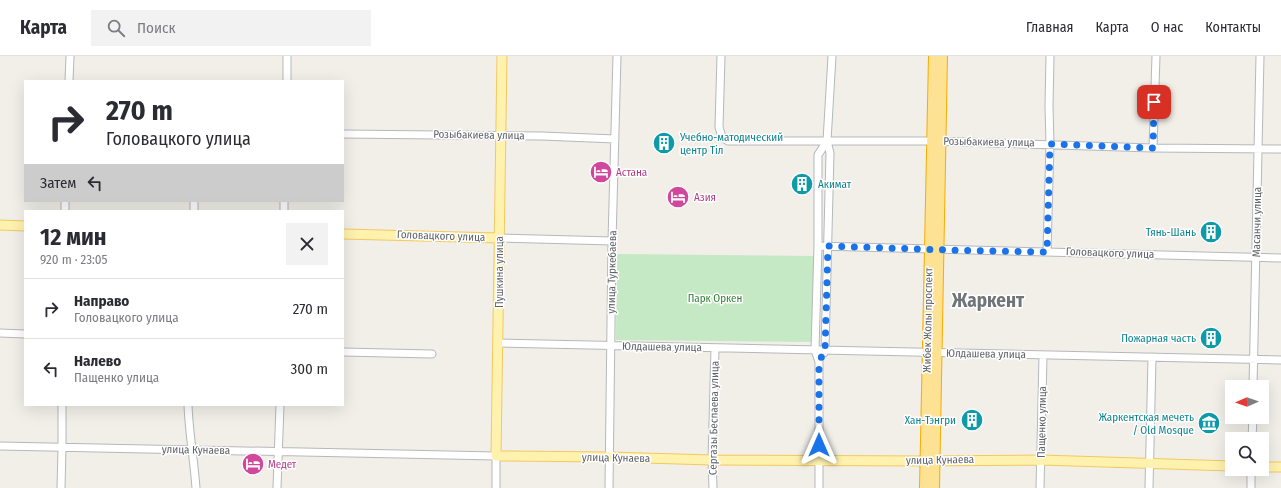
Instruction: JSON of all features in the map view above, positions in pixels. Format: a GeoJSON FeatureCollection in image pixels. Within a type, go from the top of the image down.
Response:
{"type":"FeatureCollection","features":[{"type":"Feature","properties":{"kind":"highway","name":"Жибек Жолы проспект"},"geometry":{"type":"LineString","coordinates":[[925,488],[930,461],[936,141],[934,56]]}},
{"type":"Feature","properties":{"kind":"highway","name":"Жибек Жолы проспект"},"geometry":{"type":"LineString","coordinates":[[936,141],[942,56]]}},
{"type":"Feature","properties":{"kind":"highway","name":"Жибек Жолы проспект"},"geometry":{"type":"LineString","coordinates":[[930,461],[934,488]]}},
{"type":"Feature","properties":{"kind":"main road","name":"Пушкина улица"},"geometry":{"type":"LineString","coordinates":[[496,456],[502,56]]}},
{"type":"Feature","properties":{"kind":"main road"},"geometry":{"type":"LineString","coordinates":[[0,225],[24,226]]}},
{"type":"Feature","properties":{"kind":"main road","name":"Головацкого улица"},"geometry":{"type":"LineString","coordinates":[[344,234],[499,238]]}},
{"type":"Feature","properties":{"kind":"main road","name":"улица Кунаева"},"geometry":{"type":"LineString","coordinates":[[496,456],[712,460],[1041,460],[1225,466]]}},
{"type":"Feature","properties":{"kind":"main road"},"geometry":{"type":"LineString","coordinates":[[1269,467],[1281,467]]}},
{"type":"Feature","properties":{"kind":"street"},"geometry":{"type":"LineString","coordinates":[[69,80],[70,56]]}},
{"type":"Feature","properties":{"kind":"street"},"geometry":{"type":"LineString","coordinates":[[287,56],[287,80]]}},
{"type":"Feature","properties":{"kind":"street","name":"улица Туркебаева"},"geometry":{"type":"LineString","coordinates":[[609,488],[610,346],[617,56]]}},
{"type":"Feature","properties":{"kind":"street","name":"Розыбакиева улица"},"geometry":{"type":"LineString","coordinates":[[721,56],[719,127],[722,137],[728,141],[936,141],[1153,148],[1281,150]]}},
{"type":"Feature","properties":{"kind":"street"},"geometry":{"type":"LineString","coordinates":[[819,362],[825,350],[830,153],[827,141],[832,56]]}},
{"type":"Feature","properties":{"kind":"street"},"geometry":{"type":"LineString","coordinates":[[1047,252],[1050,144],[1050,56]]}},
{"type":"Feature","properties":{"kind":"street"},"geometry":{"type":"LineString","coordinates":[[1153,148],[1156,56]]}},
{"type":"Feature","properties":{"kind":"street","name":"Масанчи улица"},"geometry":{"type":"LineString","coordinates":[[1253,380],[1260,56]]}},
{"type":"Feature","properties":{"kind":"street","name":"Розыбакиева улица"},"geometry":{"type":"LineString","coordinates":[[344,134],[501,135],[615,138]]}},
{"type":"Feature","properties":{"kind":"street"},"geometry":{"type":"LineString","coordinates":[[819,488],[819,362],[814,350],[818,246],[818,155],[827,141]]}},
{"type":"Feature","properties":{"kind":"street","name":"Головацкого улица"},"geometry":{"type":"LineString","coordinates":[[499,238],[612,242]]}},
{"type":"Feature","properties":{"kind":"street","name":"Головацкого улица"},"geometry":{"type":"LineString","coordinates":[[818,246],[1281,258]]}},
{"type":"Feature","properties":{"kind":"street"},"geometry":{"type":"LineString","coordinates":[[0,333],[24,334]]}},
{"type":"Feature","properties":{"kind":"street","name":"Юлдашева улица"},"geometry":{"type":"LineString","coordinates":[[498,343],[1281,360]]}},
{"type":"Feature","properties":{"kind":"street","name":"Сергазы Беспаева улица"},"geometry":{"type":"LineString","coordinates":[[713,488],[712,460],[715,348]]}},
{"type":"Feature","properties":{"kind":"street"},"geometry":{"type":"LineString","coordinates":[[344,352],[432,354]]}},
{"type":"Feature","properties":{"kind":"street","name":"Пащенко улица"},"geometry":{"type":"LineString","coordinates":[[1040,488],[1043,355]]}},
{"type":"Feature","properties":{"kind":"street"},"geometry":{"type":"LineString","coordinates":[[1149,488],[1152,357]]}},
{"type":"Feature","properties":{"kind":"street"},"geometry":{"type":"LineString","coordinates":[[61,488],[62,406]]}},
{"type":"Feature","properties":{"kind":"street"},"geometry":{"type":"LineString","coordinates":[[188,406],[196,488]]}},
{"type":"Feature","properties":{"kind":"street"},"geometry":{"type":"LineString","coordinates":[[277,488],[280,406]]}},
{"type":"Feature","properties":{"kind":"street","name":"улица Кунаева"},"geometry":{"type":"LineString","coordinates":[[0,446],[496,456]]}},
{"type":"Feature","properties":{"kind":"street","name":"Пушкина улица"},"geometry":{"type":"LineString","coordinates":[[496,456],[496,488]]}},
{"type":"Feature","properties":{"kind":"street"},"geometry":{"type":"LineString","coordinates":[[1251,488],[1252,476]]}},
{"type":"Feature","properties":{"kind":"green space","name":"Парк Оркен"},"geometry":{"type":"Polygon","coordinates":[[[617,254],[815,256],[814,342],[616,340],[617,254]]]}},
{"type":"Feature","properties":{"kind":"place","name":"Учебно-матодический центр Тіл"},"geometry":{"type":"Point","coordinates":[664,143]}},
{"type":"Feature","properties":{"kind":"place","name":"Астана"},"geometry":{"type":"Point","coordinates":[601,172]}},
{"type":"Feature","properties":{"kind":"place","name":"Акимат"},"geometry":{"type":"Point","coordinates":[802,184]}},
{"type":"Feature","properties":{"kind":"place","name":"Азия"},"geometry":{"type":"Point","coordinates":[678,197]}},
{"type":"Feature","properties":{"kind":"place","name":"Тянь-Шань"},"geometry":{"type":"Point","coordinates":[1211,232]}},
{"type":"Feature","properties":{"kind":"place","name":"Пожарная часть"},"geometry":{"type":"Point","coordinates":[1211,338]}},
{"type":"Feature","properties":{"kind":"place","name":"Хан-Тэнгри"},"geometry":{"type":"Point","coordinates":[972,420]}},
{"type":"Feature","properties":{"kind":"place","name":"Жаркентская мечеть / Old Mosque"},"geometry":{"type":"Point","coordinates":[1209,423]}},
{"type":"Feature","properties":{"kind":"place","name":"Медет"},"geometry":{"type":"Point","coordinates":[253,464]}},
{"type":"Feature","properties":{"kind":"district","name":"Жаркент"},"geometry":{"type":"Point","coordinates":[988,300]}},
{"type":"Feature","properties":{"kind":"route"},"geometry":{"type":"LineString","coordinates":[[819,445],[819,362],[825,350],[828,246],[1047,252],[1050,144],[1153,148],[1154,102]]}}]}
